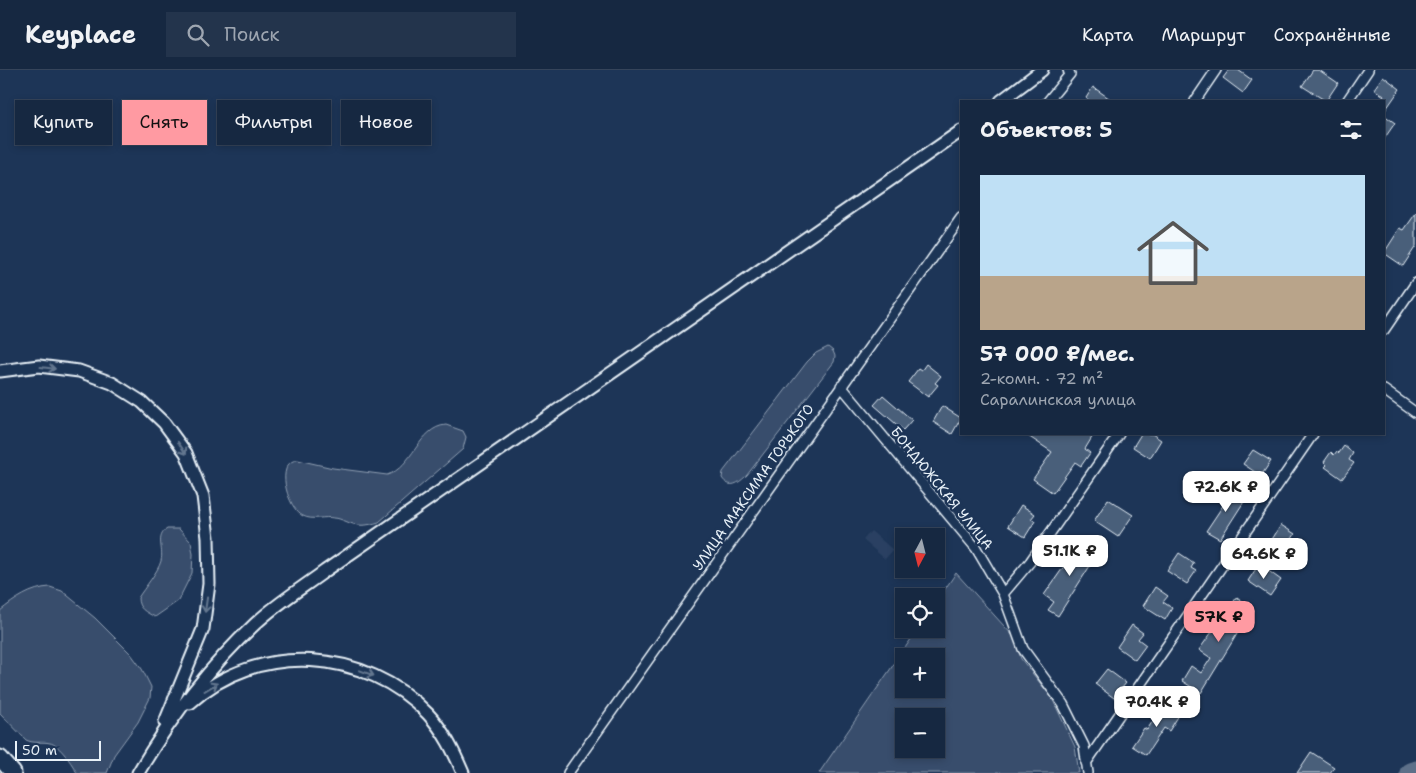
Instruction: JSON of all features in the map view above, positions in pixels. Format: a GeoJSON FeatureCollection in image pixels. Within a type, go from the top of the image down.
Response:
{"type":"FeatureCollection","features":[{"type":"Feature","properties":{"kind":"main road"},"geometry":{"type":"LineString","coordinates":[[0,758],[13,773]]}},
{"type":"Feature","properties":{"kind":"street"},"geometry":{"type":"LineString","coordinates":[[1002,100],[1042,70]]}},
{"type":"Feature","properties":{"kind":"street"},"geometry":{"type":"LineString","coordinates":[[1049,100],[1070,74],[1068,70]]}},
{"type":"Feature","properties":{"kind":"street"},"geometry":{"type":"LineString","coordinates":[[1195,100],[1216,70]]}},
{"type":"Feature","properties":{"kind":"street"},"geometry":{"type":"LineString","coordinates":[[1348,100],[1368,70]]}},
{"type":"Feature","properties":{"kind":"street"},"geometry":{"type":"LineString","coordinates":[[138,773],[195,687],[219,660],[264,617],[325,571],[960,131]]}},
{"type":"Feature","properties":{"kind":"street","name":"УЛИЦА МАКСИМА ГОРЬКОГО"},"geometry":{"type":"LineString","coordinates":[[568,773],[960,219]]}},
{"type":"Feature","properties":{"kind":"street"},"geometry":{"type":"LineString","coordinates":[[1385,329],[1416,283]]}},
{"type":"Feature","properties":{"kind":"street"},"geometry":{"type":"LineString","coordinates":[[0,371],[40,366],[79,371],[112,383],[142,402],[164,423],[186,453],[203,496],[208,538],[209,584],[203,629],[154,747]]}},
{"type":"Feature","properties":{"kind":"street","name":"БОНДЮЖСКАЯ УЛИЦА"},"geometry":{"type":"LineString","coordinates":[[841,386],[976,548],[1004,594],[1023,649],[1063,704],[1084,746],[1088,773]]}},
{"type":"Feature","properties":{"kind":"street"},"geometry":{"type":"LineString","coordinates":[[1385,391],[1416,413]]}},
{"type":"Feature","properties":{"kind":"street"},"geometry":{"type":"LineString","coordinates":[[1004,594],[1030,562],[1118,435]]}},
{"type":"Feature","properties":{"kind":"street"},"geometry":{"type":"LineString","coordinates":[[1086,763],[1312,435]]}},
{"type":"Feature","properties":{"kind":"street"},"geometry":{"type":"LineString","coordinates":[[154,747],[174,718],[201,693],[231,675],[265,664],[301,660],[336,663],[370,674],[401,691],[428,714],[450,743],[463,773]]}},
{"type":"Feature","properties":{"kind":"shaded area"},"geometry":{"type":"Polygon","coordinates":[[[828,347],[835,356],[834,362],[747,475],[735,484],[725,482],[722,478],[723,472],[807,362],[816,353],[828,347]]]}},
{"type":"Feature","properties":{"kind":"shaded area"},"geometry":{"type":"Polygon","coordinates":[[[446,425],[463,431],[466,437],[463,449],[379,522],[358,525],[335,518],[307,517],[297,511],[292,504],[288,495],[285,476],[286,468],[291,462],[298,460],[333,468],[387,475],[403,465],[429,433],[437,427],[446,425]]]}},
{"type":"Feature","properties":{"kind":"shaded area"},"geometry":{"type":"Polygon","coordinates":[[[167,529],[179,529],[191,542],[193,554],[192,573],[178,601],[155,617],[141,608],[138,598],[161,561],[161,536],[167,529]]]}},
{"type":"Feature","properties":{"kind":"shaded area"},"geometry":{"type":"Polygon","coordinates":[[[871,531],[893,550],[885,559],[863,540],[871,531]]]}},
{"type":"Feature","properties":{"kind":"shaded area"},"geometry":{"type":"Polygon","coordinates":[[[956,573],[1014,637],[1021,659],[1052,698],[1075,747],[1079,773],[819,773],[895,662],[895,698],[945,698],[945,648],[905,648],[912,638],[945,638],[945,589],[956,573]]]}},
{"type":"Feature","properties":{"kind":"shaded area"},"geometry":{"type":"Polygon","coordinates":[[[50,587],[62,591],[95,618],[131,654],[142,669],[151,687],[150,698],[138,722],[114,755],[107,773],[77,773],[69,760],[54,744],[26,740],[0,713],[0,611],[11,602],[36,589],[50,587]]]}},
{"type":"Feature","properties":{"kind":"building"},"geometry":{"type":"Polygon","coordinates":[[[1229,70],[1238,70],[1252,80],[1243,93],[1223,78],[1229,70]]]}},
{"type":"Feature","properties":{"kind":"building"},"geometry":{"type":"Polygon","coordinates":[[[1313,70],[1319,70],[1338,83],[1327,100],[1302,86],[1313,70]]]}},
{"type":"Feature","properties":{"kind":"building"},"geometry":{"type":"Polygon","coordinates":[[[1383,76],[1400,89],[1385,111],[1384,96],[1374,89],[1383,76]]]}},
{"type":"Feature","properties":{"kind":"building"},"geometry":{"type":"Polygon","coordinates":[[[1093,87],[1112,100],[1089,100],[1086,98],[1093,87]]]}},
{"type":"Feature","properties":{"kind":"building"},"geometry":{"type":"Polygon","coordinates":[[[1385,116],[1395,123],[1385,138],[1385,116]]]}},
{"type":"Feature","properties":{"kind":"building"},"geometry":{"type":"Polygon","coordinates":[[[1416,213],[1416,246],[1403,266],[1385,254],[1385,251],[1400,228],[1404,230],[1416,213]]]}},
{"type":"Feature","properties":{"kind":"building"},"geometry":{"type":"Polygon","coordinates":[[[926,364],[941,376],[935,383],[938,385],[928,397],[908,382],[918,369],[921,371],[926,364]]]}},
{"type":"Feature","properties":{"kind":"building"},"geometry":{"type":"Polygon","coordinates":[[[883,395],[912,420],[903,430],[874,405],[883,395]]]}},
{"type":"Feature","properties":{"kind":"building"},"geometry":{"type":"Polygon","coordinates":[[[942,406],[960,417],[952,434],[933,422],[942,406]]]}},
{"type":"Feature","properties":{"kind":"building"},"geometry":{"type":"Polygon","coordinates":[[[1026,435],[1093,435],[1085,449],[1090,453],[1081,466],[1075,462],[1053,493],[1033,479],[1052,452],[1026,435]]]}},
{"type":"Feature","properties":{"kind":"building"},"geometry":{"type":"Polygon","coordinates":[[[1140,435],[1154,435],[1161,440],[1150,458],[1133,447],[1140,435]]]}},
{"type":"Feature","properties":{"kind":"building"},"geometry":{"type":"Polygon","coordinates":[[[1344,446],[1353,453],[1349,460],[1354,463],[1342,479],[1325,467],[1327,465],[1324,462],[1331,452],[1334,455],[1337,451],[1339,453],[1344,446]]]}},
{"type":"Feature","properties":{"kind":"building"},"geometry":{"type":"Polygon","coordinates":[[[1253,450],[1271,461],[1261,476],[1243,464],[1253,450]]]}},
{"type":"Feature","properties":{"kind":"building"},"geometry":{"type":"Polygon","coordinates":[[[1227,488],[1245,500],[1220,539],[1206,531],[1224,504],[1218,500],[1227,488]]]}},
{"type":"Feature","properties":{"kind":"building"},"geometry":{"type":"Polygon","coordinates":[[[1108,499],[1133,515],[1118,537],[1094,521],[1108,499]]]}},
{"type":"Feature","properties":{"kind":"building"},"geometry":{"type":"Polygon","coordinates":[[[1021,505],[1035,514],[1031,519],[1035,521],[1025,537],[1008,526],[1021,505]]]}},
{"type":"Feature","properties":{"kind":"building"},"geometry":{"type":"Polygon","coordinates":[[[1281,525],[1295,534],[1285,550],[1271,541],[1281,525]]]}},
{"type":"Feature","properties":{"kind":"building"},"geometry":{"type":"Polygon","coordinates":[[[1078,540],[1094,550],[1090,555],[1095,558],[1058,616],[1048,610],[1054,602],[1044,595],[1067,562],[1064,561],[1078,540]]]}},
{"type":"Feature","properties":{"kind":"building"},"geometry":{"type":"Polygon","coordinates":[[[1179,553],[1194,563],[1191,568],[1196,571],[1187,584],[1167,571],[1179,553]]]}},
{"type":"Feature","properties":{"kind":"building"},"geometry":{"type":"Polygon","coordinates":[[[1259,564],[1281,580],[1270,596],[1248,581],[1259,564]]]}},
{"type":"Feature","properties":{"kind":"building"},"geometry":{"type":"Polygon","coordinates":[[[1155,587],[1168,596],[1163,602],[1172,608],[1165,620],[1143,606],[1155,587]]]}},
{"type":"Feature","properties":{"kind":"building"},"geometry":{"type":"Polygon","coordinates":[[[1237,597],[1254,610],[1201,693],[1182,681],[1191,666],[1201,673],[1211,658],[1199,650],[1237,597]]]}},
{"type":"Feature","properties":{"kind":"building"},"geometry":{"type":"Polygon","coordinates":[[[1132,625],[1143,633],[1138,639],[1146,645],[1135,660],[1117,647],[1132,625]]]}},
{"type":"Feature","properties":{"kind":"building"},"geometry":{"type":"Polygon","coordinates":[[[1107,669],[1126,683],[1114,698],[1095,684],[1107,669]]]}},
{"type":"Feature","properties":{"kind":"building"},"geometry":{"type":"Polygon","coordinates":[[[1165,702],[1181,712],[1169,731],[1164,728],[1146,755],[1132,746],[1144,728],[1147,730],[1165,702]]]}},
{"type":"Feature","properties":{"kind":"building"},"geometry":{"type":"Polygon","coordinates":[[[1311,752],[1334,767],[1330,773],[1297,773],[1311,752]]]}},
{"type":"Feature","properties":{"kind":"waterway"},"geometry":{"type":"LineString","coordinates":[[1410,773],[1416,771]]}}]}
